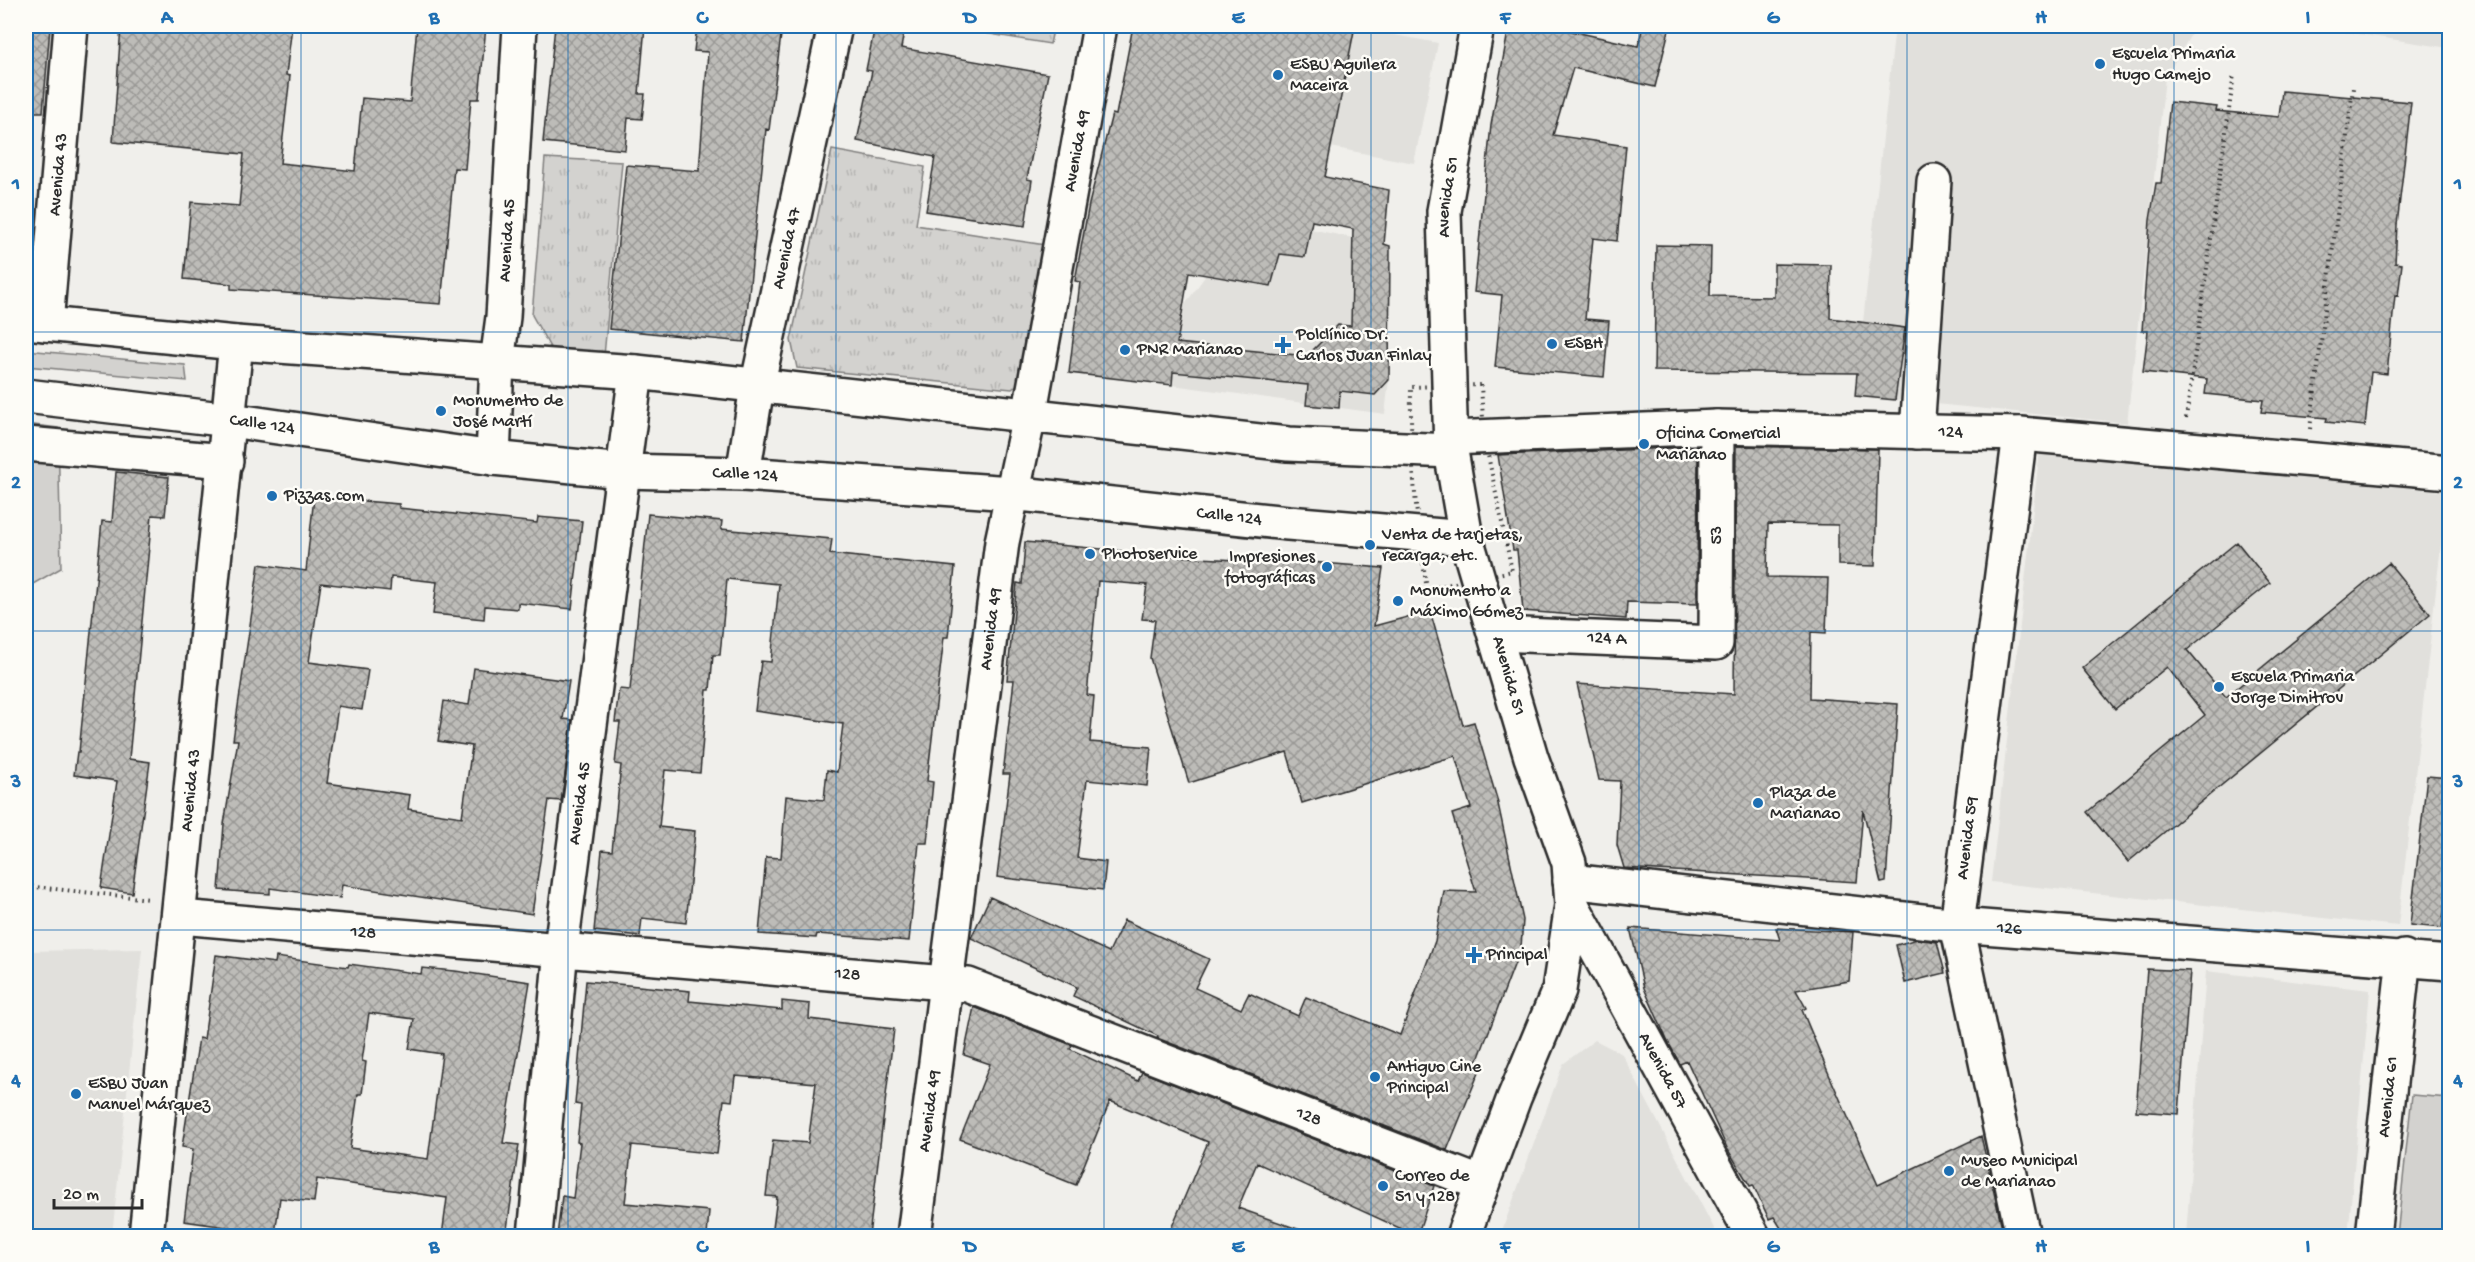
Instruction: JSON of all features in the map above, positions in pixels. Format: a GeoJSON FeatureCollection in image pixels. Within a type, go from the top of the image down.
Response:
{"type":"FeatureCollection","features":[{"type":"Feature","properties":{"kind":"street","name":"Avenida 43"},"geometry":{"type":"LineString","coordinates":[[36,323],[71,26]]}},
{"type":"Feature","properties":{"kind":"street","name":"Avenida 45"},"geometry":{"type":"LineString","coordinates":[[493,458],[497,362],[503,317],[520,26]]}},
{"type":"Feature","properties":{"kind":"street","name":"Avenida 47"},"geometry":{"type":"LineString","coordinates":[[743,474],[758,387],[835,26]]}},
{"type":"Feature","properties":{"kind":"street","name":"Avenida 49"},"geometry":{"type":"LineString","coordinates":[[914,1236],[1002,542],[1029,416],[1100,26]]}},
{"type":"Feature","properties":{"kind":"street","name":"Avenida 51"},"geometry":{"type":"LineString","coordinates":[[1463,1236],[1514,1098],[1559,990],[1571,893],[1569,863],[1531,757],[1497,634],[1466,538],[1451,444],[1444,211],[1477,26]]}},
{"type":"Feature","properties":{"kind":"street"},"geometry":{"type":"LineString","coordinates":[[1917,432],[1934,181]]}},
{"type":"Feature","properties":{"kind":"street"},"geometry":{"type":"LineString","coordinates":[[36,323],[236,343],[636,372],[1288,444],[1451,444]]}},
{"type":"Feature","properties":{"kind":"street","name":"Avenida 43"},"geometry":{"type":"LineString","coordinates":[[146,1236],[226,461],[236,343]]}},
{"type":"Feature","properties":{"kind":"street","name":"Avenida 45"},"geometry":{"type":"LineString","coordinates":[[535,1236],[561,948],[636,372]]}},
{"type":"Feature","properties":{"kind":"street","name":"Calle 124"},"geometry":{"type":"LineString","coordinates":[[26,396],[230,420],[493,458],[623,471],[743,474],[1011,493],[1298,524],[1466,538]]}},
{"type":"Feature","properties":{"kind":"street","name":"124"},"geometry":{"type":"LineString","coordinates":[[1451,444],[1717,427],[2020,434],[2450,472]]}},
{"type":"Feature","properties":{"kind":"street","name":"53"},"geometry":{"type":"LineString","coordinates":[[1716,643],[1717,427]]}},
{"type":"Feature","properties":{"kind":"street","name":"Avenida 59"},"geometry":{"type":"LineString","coordinates":[[2020,434],[1957,925],[2023,1236]]}},
{"type":"Feature","properties":{"kind":"street"},"geometry":{"type":"LineString","coordinates":[[26,444],[226,461]]}},
{"type":"Feature","properties":{"kind":"street","name":"124 A"},"geometry":{"type":"LineString","coordinates":[[1497,634],[1716,643]]}},
{"type":"Feature","properties":{"kind":"street","name":"126"},"geometry":{"type":"LineString","coordinates":[[1571,893],[1957,925],[2404,957],[2450,963]]}},
{"type":"Feature","properties":{"kind":"street","name":"Avenida 57"},"geometry":{"type":"LineString","coordinates":[[1571,893],[1753,1236]]}},
{"type":"Feature","properties":{"kind":"street","name":"128"},"geometry":{"type":"LineString","coordinates":[[180,909],[561,948],[946,981],[968,985],[1482,1184]]}},
{"type":"Feature","properties":{"kind":"street","name":"Avenida 61"},"geometry":{"type":"LineString","coordinates":[[2373,1236],[2404,957]]}},
{"type":"Feature","properties":{"kind":"path"},"geometry":{"type":"LineString","coordinates":[[2181,449],[2234,74]]}},
{"type":"Feature","properties":{"kind":"path"},"geometry":{"type":"LineString","coordinates":[[2306,460],[2353,88]]}},
{"type":"Feature","properties":{"kind":"path"},"geometry":{"type":"LineString","coordinates":[[26,886],[180,909]]}},
{"type":"Feature","properties":{"kind":"shaded area","name":"ESBU Aguilera Maceira"},"geometry":{"type":"Polygon","coordinates":[[[1133,26],[1346,26],[1438,43],[1414,163],[1117,106],[1133,26]]]}},
{"type":"Feature","properties":{"kind":"shaded area"},"geometry":{"type":"Polygon","coordinates":[[[1895,26],[2196,26],[2165,78],[2127,423],[1855,396],[1895,26]]]}},
{"type":"Feature","properties":{"kind":"shaded area"},"geometry":{"type":"Polygon","coordinates":[[[2306,26],[2449,26],[2449,48],[2306,26]]]}},
{"type":"Feature","properties":{"kind":"shaded area","name":"Polclínico Dr. Carlos Juan Finlay"},"geometry":{"type":"Polygon","coordinates":[[[1218,209],[1390,246],[1389,380],[1385,414],[1172,385],[1181,310],[1206,275],[1218,209]]]}},
{"type":"Feature","properties":{"kind":"shaded area","name":"Escuela Primaria Jorge Dimitrov"},"geometry":{"type":"Polygon","coordinates":[[[2040,448],[2447,492],[2398,926],[1991,882],[2040,448]]]}},
{"type":"Feature","properties":{"kind":"shaded area","name":"ESBU Juan Manuel Márquez"},"geometry":{"type":"Polygon","coordinates":[[[142,949],[112,1236],[26,1236],[26,951],[142,949]]]}},
{"type":"Feature","properties":{"kind":"shaded area"},"geometry":{"type":"Polygon","coordinates":[[[2206,971],[2370,990],[2348,1236],[2186,1236],[2206,971]]]}},
{"type":"Feature","properties":{"kind":"shaded area"},"geometry":{"type":"Polygon","coordinates":[[[1595,1040],[1622,1054],[1718,1236],[1500,1236],[1563,1064],[1595,1040]]]}},
{"type":"Feature","properties":{"kind":"green space"},"geometry":{"type":"Polygon","coordinates":[[[942,26],[1054,26],[1050,44],[942,26]]]}},
{"type":"Feature","properties":{"kind":"green space"},"geometry":{"type":"Polygon","coordinates":[[[832,150],[925,167],[916,225],[1045,245],[1026,377],[1012,389],[797,368],[791,340],[832,150]]]}},
{"type":"Feature","properties":{"kind":"green space"},"geometry":{"type":"Polygon","coordinates":[[[545,158],[622,162],[604,356],[551,349],[532,315],[545,158]]]}},
{"type":"Feature","properties":{"kind":"green space"},"geometry":{"type":"Polygon","coordinates":[[[26,350],[185,365],[187,381],[26,366],[26,350]]]}},
{"type":"Feature","properties":{"kind":"green space"},"geometry":{"type":"Polygon","coordinates":[[[26,424],[58,428],[61,568],[26,588],[26,424]]]}},
{"type":"Feature","properties":{"kind":"green space"},"geometry":{"type":"Polygon","coordinates":[[[2412,1095],[2449,1098],[2449,1236],[2397,1236],[2412,1095]]]}},
{"type":"Feature","properties":{"kind":"building"},"geometry":{"type":"Polygon","coordinates":[[[26,26],[50,27],[43,112],[26,112],[26,26]]]}},
{"type":"Feature","properties":{"kind":"building"},"geometry":{"type":"Polygon","coordinates":[[[121,26],[292,26],[286,75],[290,76],[280,163],[355,171],[362,98],[410,102],[417,26],[486,26],[479,99],[471,99],[465,169],[454,168],[441,304],[231,289],[231,284],[184,279],[191,202],[239,206],[244,154],[113,142],[121,26]]]}},
{"type":"Feature","properties":{"kind":"building"},"geometry":{"type":"Polygon","coordinates":[[[555,26],[645,26],[639,94],[645,94],[642,119],[628,118],[625,150],[543,142],[555,26]]]}},
{"type":"Feature","properties":{"kind":"building"},"geometry":{"type":"Polygon","coordinates":[[[697,26],[782,27],[769,130],[766,129],[744,342],[609,329],[626,165],[699,171],[708,52],[694,51],[697,26]]]}},
{"type":"Feature","properties":{"kind":"building"},"geometry":{"type":"Polygon","coordinates":[[[875,26],[905,26],[901,48],[1048,74],[1027,179],[1032,180],[1025,226],[926,211],[935,157],[857,141],[872,71],[866,70],[875,26]]]}},
{"type":"Feature","properties":{"kind":"building"},"geometry":{"type":"Polygon","coordinates":[[[1133,26],[1355,26],[1325,177],[1389,190],[1384,244],[1390,246],[1389,380],[1375,395],[1340,391],[1339,408],[1306,405],[1308,385],[1173,372],[1172,385],[1069,373],[1080,282],[1075,281],[1089,204],[1112,114],[1116,115],[1133,26]],[[1312,221],[1305,257],[1280,254],[1271,286],[1189,272],[1177,343],[1307,356],[1338,325],[1351,326],[1353,229],[1312,221]]]}},
{"type":"Feature","properties":{"kind":"building"},"geometry":{"type":"Polygon","coordinates":[[[1509,26],[1549,26],[1638,46],[1643,26],[1670,26],[1655,87],[1573,68],[1553,135],[1626,146],[1617,241],[1593,238],[1585,319],[1609,321],[1604,377],[1495,367],[1502,295],[1474,292],[1491,125],[1509,26]]]}},
{"type":"Feature","properties":{"kind":"building"},"geometry":{"type":"Polygon","coordinates":[[[2282,91],[2411,102],[2397,225],[2395,263],[2402,264],[2398,296],[2395,295],[2387,374],[2371,372],[2365,426],[2326,422],[2327,418],[2261,412],[2263,400],[2205,394],[2207,379],[2143,372],[2148,331],[2142,331],[2150,220],[2156,183],[2161,183],[2170,102],[2217,107],[2216,111],[2279,117],[2282,91]]]}},
{"type":"Feature","properties":{"kind":"building"},"geometry":{"type":"Polygon","coordinates":[[[1656,245],[1711,246],[1710,296],[1774,297],[1774,264],[1831,265],[1830,318],[1905,328],[1895,400],[1855,396],[1857,373],[1654,371],[1656,245]]]}},
{"type":"Feature","properties":{"kind":"building","name":"Plaza de Marianao"},"geometry":{"type":"Polygon","coordinates":[[[1736,446],[1878,449],[1875,566],[1838,565],[1838,525],[1768,524],[1767,577],[1828,578],[1826,633],[1811,632],[1810,698],[1898,704],[1886,882],[1881,883],[1863,810],[1857,882],[1624,868],[1617,845],[1620,781],[1599,780],[1577,684],[1734,694],[1736,446]]]}},
{"type":"Feature","properties":{"kind":"building"},"geometry":{"type":"Polygon","coordinates":[[[1698,447],[1697,604],[1627,602],[1626,619],[1523,611],[1517,550],[1513,550],[1498,455],[1698,447]]]}},
{"type":"Feature","properties":{"kind":"building"},"geometry":{"type":"Polygon","coordinates":[[[116,472],[169,477],[165,516],[152,515],[129,759],[150,762],[132,893],[101,888],[117,781],[74,775],[77,752],[79,752],[102,521],[112,522],[116,472]]]}},
{"type":"Feature","properties":{"kind":"building"},"geometry":{"type":"Polygon","coordinates":[[[314,497],[399,504],[399,508],[537,523],[538,517],[582,521],[572,609],[518,603],[518,609],[485,606],[484,619],[433,614],[437,582],[391,577],[390,591],[321,583],[309,662],[368,670],[362,710],[338,706],[327,783],[410,795],[408,809],[462,817],[472,746],[438,741],[444,701],[469,705],[474,668],[569,681],[563,719],[572,720],[561,801],[549,800],[532,914],[342,885],[340,898],[270,888],[270,894],[219,890],[224,824],[238,740],[233,740],[259,564],[306,571],[314,497]]]}},
{"type":"Feature","properties":{"kind":"building"},"geometry":{"type":"Polygon","coordinates":[[[648,514],[722,521],[721,529],[832,539],[830,554],[955,567],[948,637],[944,637],[927,781],[933,782],[927,843],[919,843],[909,941],[817,934],[816,938],[759,934],[766,857],[781,858],[786,796],[824,800],[827,770],[837,772],[843,724],[755,711],[761,661],[771,662],[779,584],[727,579],[720,655],[713,655],[710,690],[707,690],[700,773],[665,770],[659,827],[695,831],[686,923],[642,918],[640,936],[594,931],[602,850],[612,851],[621,765],[615,764],[620,722],[615,722],[619,689],[630,690],[648,514]]]}},
{"type":"Feature","properties":{"kind":"building"},"geometry":{"type":"Polygon","coordinates":[[[1025,542],[1200,558],[1274,562],[1274,559],[1383,568],[1374,626],[1430,611],[1463,725],[1474,722],[1497,799],[1523,920],[1521,947],[1476,1065],[1481,1067],[1447,1150],[1157,1038],[1158,1036],[1073,996],[1077,987],[971,938],[990,897],[1109,952],[1124,920],[1209,959],[1195,988],[1241,1009],[1249,993],[1298,1016],[1306,997],[1400,1035],[1435,941],[1444,891],[1476,892],[1452,814],[1471,808],[1455,756],[1302,803],[1287,752],[1189,783],[1150,658],[1155,620],[1142,619],[1147,585],[1098,581],[1087,695],[1094,696],[1090,742],[1151,747],[1147,786],[1087,780],[1077,858],[1106,862],[1103,890],[997,877],[1010,774],[1003,774],[1014,680],[1007,680],[1017,583],[1022,584],[1025,542]]]}},
{"type":"Feature","properties":{"kind":"building"},"geometry":{"type":"Polygon","coordinates":[[[2237,542],[2270,583],[2187,650],[2226,697],[2389,563],[2430,614],[2128,862],[2087,812],[2205,715],[2167,667],[2115,709],[2082,668],[2237,542]]]}},
{"type":"Feature","properties":{"kind":"building"},"geometry":{"type":"Polygon","coordinates":[[[2427,776],[2450,778],[2450,857],[2442,928],[2410,925],[2427,776]]]}},
{"type":"Feature","properties":{"kind":"building"},"geometry":{"type":"Polygon","coordinates":[[[1630,928],[1780,940],[1776,928],[1853,932],[1849,981],[1796,990],[1806,1008],[1802,1010],[1878,1185],[1981,1136],[2004,1236],[1786,1236],[1774,1217],[1769,1219],[1753,1185],[1750,1186],[1728,1150],[1687,1061],[1680,1064],[1667,1040],[1644,988],[1630,928]]]}},
{"type":"Feature","properties":{"kind":"building"},"geometry":{"type":"Polygon","coordinates":[[[1917,939],[1937,942],[1945,973],[1905,983],[1896,945],[1917,939]]]}},
{"type":"Feature","properties":{"kind":"building"},"geometry":{"type":"Polygon","coordinates":[[[216,955],[275,963],[276,957],[421,974],[422,968],[530,982],[503,1143],[519,1145],[506,1236],[442,1236],[447,1198],[317,1179],[314,1202],[280,1198],[275,1234],[184,1221],[193,1149],[182,1147],[199,1038],[204,1039],[216,955]],[[369,1013],[362,1061],[366,1062],[362,1094],[358,1094],[350,1148],[428,1159],[442,1054],[409,1049],[414,1019],[369,1013]]]}},
{"type":"Feature","properties":{"kind":"building"},"geometry":{"type":"Polygon","coordinates":[[[2147,969],[2190,971],[2179,1114],[2136,1111],[2147,969]]]}},
{"type":"Feature","properties":{"kind":"building"},"geometry":{"type":"Polygon","coordinates":[[[586,981],[690,991],[689,1001],[782,1010],[782,1001],[810,1004],[809,1019],[894,1029],[869,1236],[772,1236],[777,1197],[766,1196],[773,1140],[808,1143],[816,1083],[735,1076],[732,1101],[724,1100],[717,1154],[632,1145],[625,1203],[709,1211],[707,1236],[557,1236],[562,1196],[573,1198],[580,1143],[577,1142],[581,1105],[575,1104],[586,981]]]}},
{"type":"Feature","properties":{"kind":"building"},"geometry":{"type":"Polygon","coordinates":[[[974,1007],[1072,1045],[1070,1049],[1138,1081],[1142,1072],[1434,1186],[1417,1236],[1257,1163],[1238,1208],[1309,1233],[1308,1236],[1168,1236],[1208,1142],[1110,1101],[1076,1185],[960,1139],[990,1064],[964,1055],[974,1007]]]}},
{"type":"Feature","properties":{"kind":"place","name":"Escuela Primaria Hugo Camejo"},"geometry":{"type":"Point","coordinates":[2100,64]}},
{"type":"Feature","properties":{"kind":"place","name":"ESBU Aguilera Maceira"},"geometry":{"type":"Point","coordinates":[1278,75]}},
{"type":"Feature","properties":{"kind":"place","name":"ESBH"},"geometry":{"type":"Point","coordinates":[1552,344]}},
{"type":"Feature","properties":{"kind":"place","name":"Polclínico Dr. Carlos Juan Finlay"},"geometry":{"type":"Point","coordinates":[1283,345]}},
{"type":"Feature","properties":{"kind":"place","name":"PNR Marianao"},"geometry":{"type":"Point","coordinates":[1125,350]}},
{"type":"Feature","properties":{"kind":"place","name":"Monumento de José Martí"},"geometry":{"type":"Point","coordinates":[441,411]}},
{"type":"Feature","properties":{"kind":"place","name":"Oficina Comercial Marianao"},"geometry":{"type":"Point","coordinates":[1644,444]}},
{"type":"Feature","properties":{"kind":"place","name":"Pizzas.com"},"geometry":{"type":"Point","coordinates":[272,496]}},
{"type":"Feature","properties":{"kind":"place","name":"Venta de tarjetas, recarga, etc."},"geometry":{"type":"Point","coordinates":[1370,545]}},
{"type":"Feature","properties":{"kind":"place","name":"Photoservice"},"geometry":{"type":"Point","coordinates":[1090,554]}},
{"type":"Feature","properties":{"kind":"place","name":"Impresiones fotográficas"},"geometry":{"type":"Point","coordinates":[1327,567]}},
{"type":"Feature","properties":{"kind":"place","name":"Monumento a Máximo Gómez"},"geometry":{"type":"Point","coordinates":[1398,601]}},
{"type":"Feature","properties":{"kind":"place","name":"Escuela Primaria Jorge Dimitrov"},"geometry":{"type":"Point","coordinates":[2219,687]}},
{"type":"Feature","properties":{"kind":"place","name":"Plaza de Marianao"},"geometry":{"type":"Point","coordinates":[1758,803]}},
{"type":"Feature","properties":{"kind":"place","name":"Principal"},"geometry":{"type":"Point","coordinates":[1474,955]}},
{"type":"Feature","properties":{"kind":"place","name":"Antiguo Cine Principal"},"geometry":{"type":"Point","coordinates":[1375,1077]}},
{"type":"Feature","properties":{"kind":"place","name":"ESBU Juan Manuel Márquez"},"geometry":{"type":"Point","coordinates":[76,1094]}},
{"type":"Feature","properties":{"kind":"place","name":"Museo Municipal de Marianao"},"geometry":{"type":"Point","coordinates":[1949,1171]}},
{"type":"Feature","properties":{"kind":"place","name":"Correo de 51 y 128"},"geometry":{"type":"Point","coordinates":[1383,1186]}}]}
